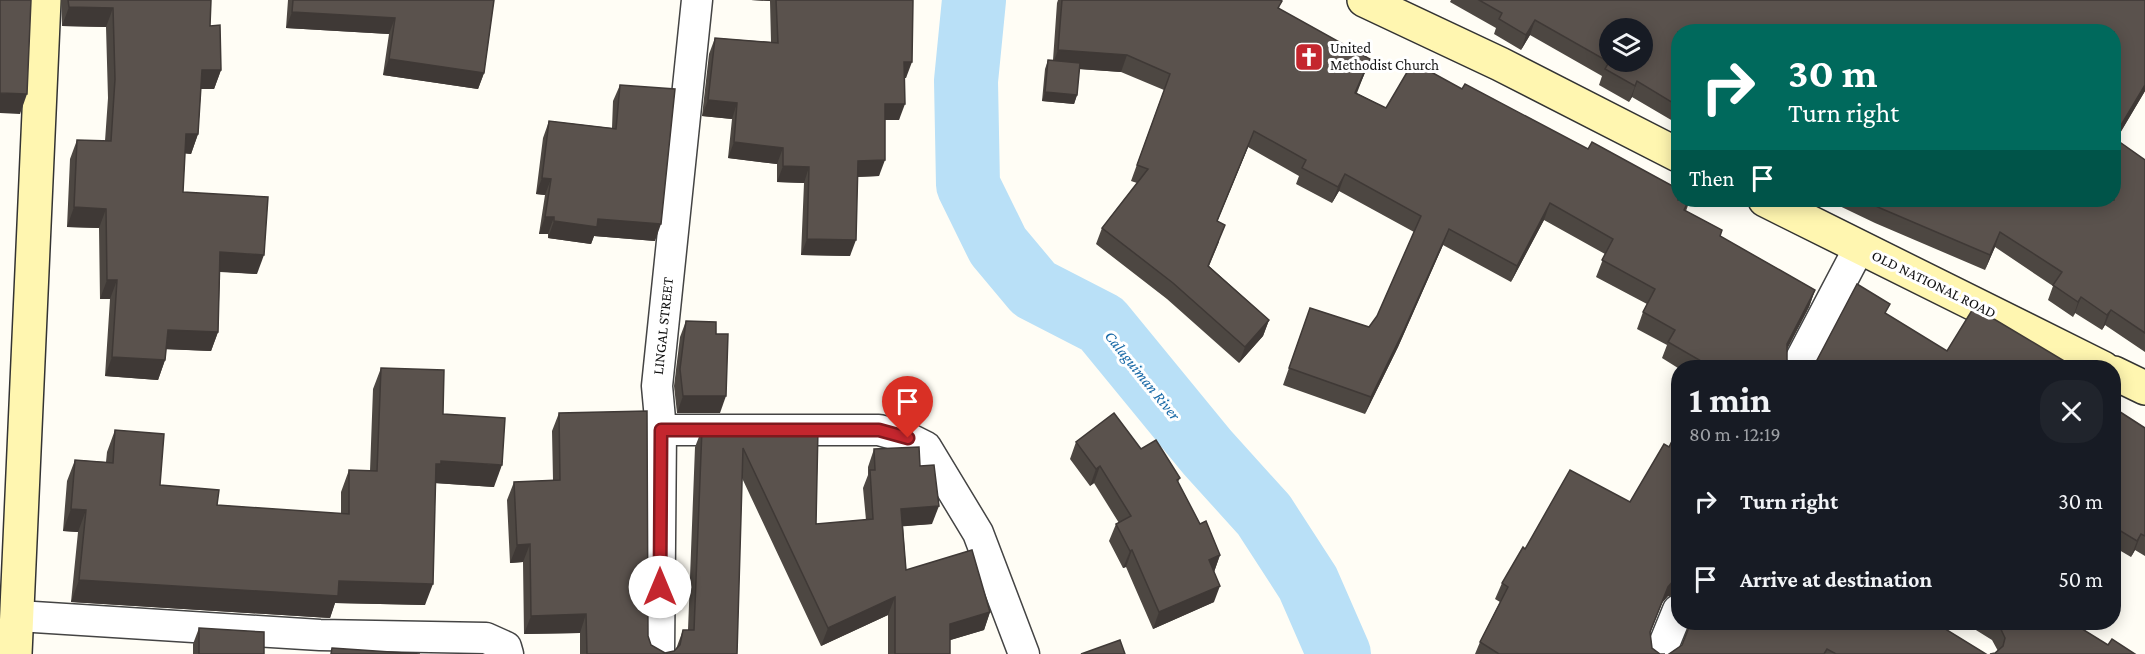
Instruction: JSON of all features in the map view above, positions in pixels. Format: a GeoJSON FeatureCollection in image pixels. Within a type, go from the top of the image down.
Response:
{"type":"FeatureCollection","features":[{"type":"Feature","properties":{"kind":"main road"},"geometry":{"type":"LineString","coordinates":[[15,654],[44,0]]}},
{"type":"Feature","properties":{"kind":"main road"},"geometry":{"type":"LineString","coordinates":[[1364,0],[1500,64],[1671,151]]}},
{"type":"Feature","properties":{"kind":"main road","name":"OLD NATIONAL ROAD"},"geometry":{"type":"LineString","coordinates":[[1779,207],[2087,360]]}},
{"type":"Feature","properties":{"kind":"main road"},"geometry":{"type":"LineString","coordinates":[[2121,376],[2145,388]]}},
{"type":"Feature","properties":{"kind":"street","name":"LINGAL STREET"},"geometry":{"type":"LineString","coordinates":[[659,654],[661,430],[657,386],[697,0]]}},
{"type":"Feature","properties":{"kind":"street"},"geometry":{"type":"LineString","coordinates":[[1800,360],[1859,248]]}},
{"type":"Feature","properties":{"kind":"street"},"geometry":{"type":"LineString","coordinates":[[661,430],[879,430],[908,438],[926,447],[978,533],[1024,654]]}},
{"type":"Feature","properties":{"kind":"street"},"geometry":{"type":"LineString","coordinates":[[18,616],[320,635],[486,638],[506,647],[508,654]]}},
{"type":"Feature","properties":{"kind":"street"},"geometry":{"type":"LineString","coordinates":[[1660,654],[1671,627]]}},
{"type":"Feature","properties":{"kind":"building"},"geometry":{"type":"Polygon","coordinates":[[[0,0],[31,0],[27,94],[0,93],[0,0]]]}},
{"type":"Feature","properties":{"kind":"building"},"geometry":{"type":"Polygon","coordinates":[[[68,0],[211,0],[210,26],[220,25],[221,70],[202,70],[198,134],[186,134],[183,192],[268,197],[264,255],[220,252],[218,332],[168,330],[165,360],[112,357],[117,280],[107,280],[106,209],[74,207],[77,140],[111,141],[115,79],[113,8],[69,7],[68,0]]]}},
{"type":"Feature","properties":{"kind":"building"},"geometry":{"type":"Polygon","coordinates":[[[293,0],[494,0],[484,73],[389,59],[395,18],[292,12],[293,0]]]}},
{"type":"Feature","properties":{"kind":"building"},"geometry":{"type":"Polygon","coordinates":[[[776,0],[913,0],[912,62],[904,62],[905,104],[885,104],[885,160],[858,161],[856,240],[807,239],[809,167],[783,166],[783,148],[734,142],[737,103],[708,100],[715,38],[778,43],[776,0]]]}},
{"type":"Feature","properties":{"kind":"building"},"geometry":{"type":"Polygon","coordinates":[[[1062,0],[1280,0],[1282,1],[1278,8],[1370,59],[1355,93],[1386,108],[1413,62],[1462,89],[1465,84],[1588,149],[1592,142],[1671,185],[1671,207],[1686,207],[1684,210],[1722,230],[1720,236],[1815,290],[1787,344],[1787,360],[1699,360],[1668,342],[1675,330],[1643,312],[1655,289],[1602,260],[1613,239],[1550,203],[1517,266],[1449,229],[1371,397],[1289,368],[1310,308],[1369,327],[1377,316],[1421,216],[1345,174],[1338,187],[1302,168],[1306,160],[1254,131],[1217,221],[1225,225],[1208,266],[1269,320],[1245,347],[1173,283],[1102,228],[1148,169],[1137,165],[1170,74],[1127,55],[1058,50],[1062,0]]]}},
{"type":"Feature","properties":{"kind":"building"},"geometry":{"type":"Polygon","coordinates":[[[1479,0],[2145,0],[2145,85],[2121,125],[2121,24],[1671,24],[1671,102],[1637,81],[1635,86],[1610,72],[1653,72],[1653,18],[1599,18],[1599,56],[1535,20],[1526,35],[1499,19],[1502,13],[1479,0]]]}},
{"type":"Feature","properties":{"kind":"building"},"geometry":{"type":"Polygon","coordinates":[[[1048,60],[1080,63],[1077,95],[1045,92],[1048,60]]]}},
{"type":"Feature","properties":{"kind":"building"},"geometry":{"type":"Polygon","coordinates":[[[620,85],[675,89],[661,224],[598,219],[597,227],[554,221],[554,217],[545,217],[551,179],[542,178],[549,121],[616,129],[620,85]]]}},
{"type":"Feature","properties":{"kind":"building"},"geometry":{"type":"Polygon","coordinates":[[[2121,143],[2145,160],[2145,333],[2111,310],[2107,315],[2081,297],[2078,302],[2053,285],[2062,272],[2000,232],[1990,255],[1878,207],[2121,207],[2121,143]]]}},
{"type":"Feature","properties":{"kind":"building"},"geometry":{"type":"Polygon","coordinates":[[[1857,284],[1890,304],[1885,313],[1947,351],[1974,307],[2063,360],[1817,360],[1857,284]]]}},
{"type":"Feature","properties":{"kind":"building"},"geometry":{"type":"Polygon","coordinates":[[[686,321],[716,322],[716,334],[728,334],[726,396],[683,396],[680,369],[686,321]]]}},
{"type":"Feature","properties":{"kind":"building"},"geometry":{"type":"Polygon","coordinates":[[[381,368],[444,370],[443,414],[505,418],[502,465],[441,461],[441,464],[436,464],[433,584],[339,581],[338,596],[79,580],[86,510],[71,509],[75,460],[113,463],[115,430],[164,434],[160,485],[219,490],[217,505],[349,514],[349,470],[377,471],[381,368]]]}},
{"type":"Feature","properties":{"kind":"building"},"geometry":{"type":"Polygon","coordinates":[[[647,411],[648,636],[651,645],[665,653],[674,651],[680,645],[683,630],[694,630],[702,429],[818,429],[816,524],[873,519],[870,470],[875,470],[874,449],[919,447],[920,466],[934,465],[939,506],[901,509],[906,570],[972,550],[990,612],[950,624],[950,654],[895,654],[895,597],[828,628],[743,448],[737,654],[587,654],[586,614],[531,616],[530,544],[517,545],[514,482],[560,480],[559,413],[647,411]]]}},
{"type":"Feature","properties":{"kind":"building"},"geometry":{"type":"Polygon","coordinates":[[[1114,413],[1141,449],[1156,440],[1180,478],[1177,480],[1200,524],[1206,521],[1220,555],[1209,560],[1220,586],[1159,612],[1132,550],[1130,551],[1116,524],[1131,516],[1100,466],[1096,469],[1076,442],[1114,413]]]}},
{"type":"Feature","properties":{"kind":"building"},"geometry":{"type":"Polygon","coordinates":[[[2121,413],[2145,428],[2145,536],[2141,534],[2137,541],[2121,531],[2121,413]]]}},
{"type":"Feature","properties":{"kind":"building"},"geometry":{"type":"Polygon","coordinates":[[[1671,443],[1671,584],[1650,632],[1652,648],[1660,654],[1499,654],[1480,642],[1508,587],[1502,583],[1523,547],[1525,549],[1570,470],[1630,502],[1664,444],[1669,447],[1671,443]]]}},
{"type":"Feature","properties":{"kind":"building"},"geometry":{"type":"Polygon","coordinates":[[[199,628],[264,632],[264,654],[199,654],[199,628]]]}},
{"type":"Feature","properties":{"kind":"building"},"geometry":{"type":"Polygon","coordinates":[[[1688,630],[1947,630],[1986,654],[1836,654],[1827,649],[1824,654],[1669,654],[1682,645],[1688,630]]]}},
{"type":"Feature","properties":{"kind":"building"},"geometry":{"type":"Polygon","coordinates":[[[2001,630],[2084,630],[2108,645],[2112,639],[2135,654],[1990,654],[2003,646],[2005,638],[2001,630]]]}},
{"type":"Feature","properties":{"kind":"building"},"geometry":{"type":"Polygon","coordinates":[[[1120,640],[1125,654],[1081,654],[1120,640]]]}},
{"type":"Feature","properties":{"kind":"building"},"geometry":{"type":"Polygon","coordinates":[[[332,648],[420,654],[331,654],[332,648]]]}},
{"type":"Feature","properties":{"kind":"waterway","name":"Calaguiman River"},"geometry":{"type":"LineString","coordinates":[[974,0],[966,81],[968,185],[998,246],[1034,289],[1102,324],[1207,452],[1264,515],[1308,583],[1339,654]]}},
{"type":"Feature","properties":{"kind":"place","name":"United Methodist Church"},"geometry":{"type":"Point","coordinates":[1309,57]}},
{"type":"Feature","properties":{"kind":"route"},"geometry":{"type":"LineString","coordinates":[[660,587],[661,430],[879,430],[908,438]]}}]}
